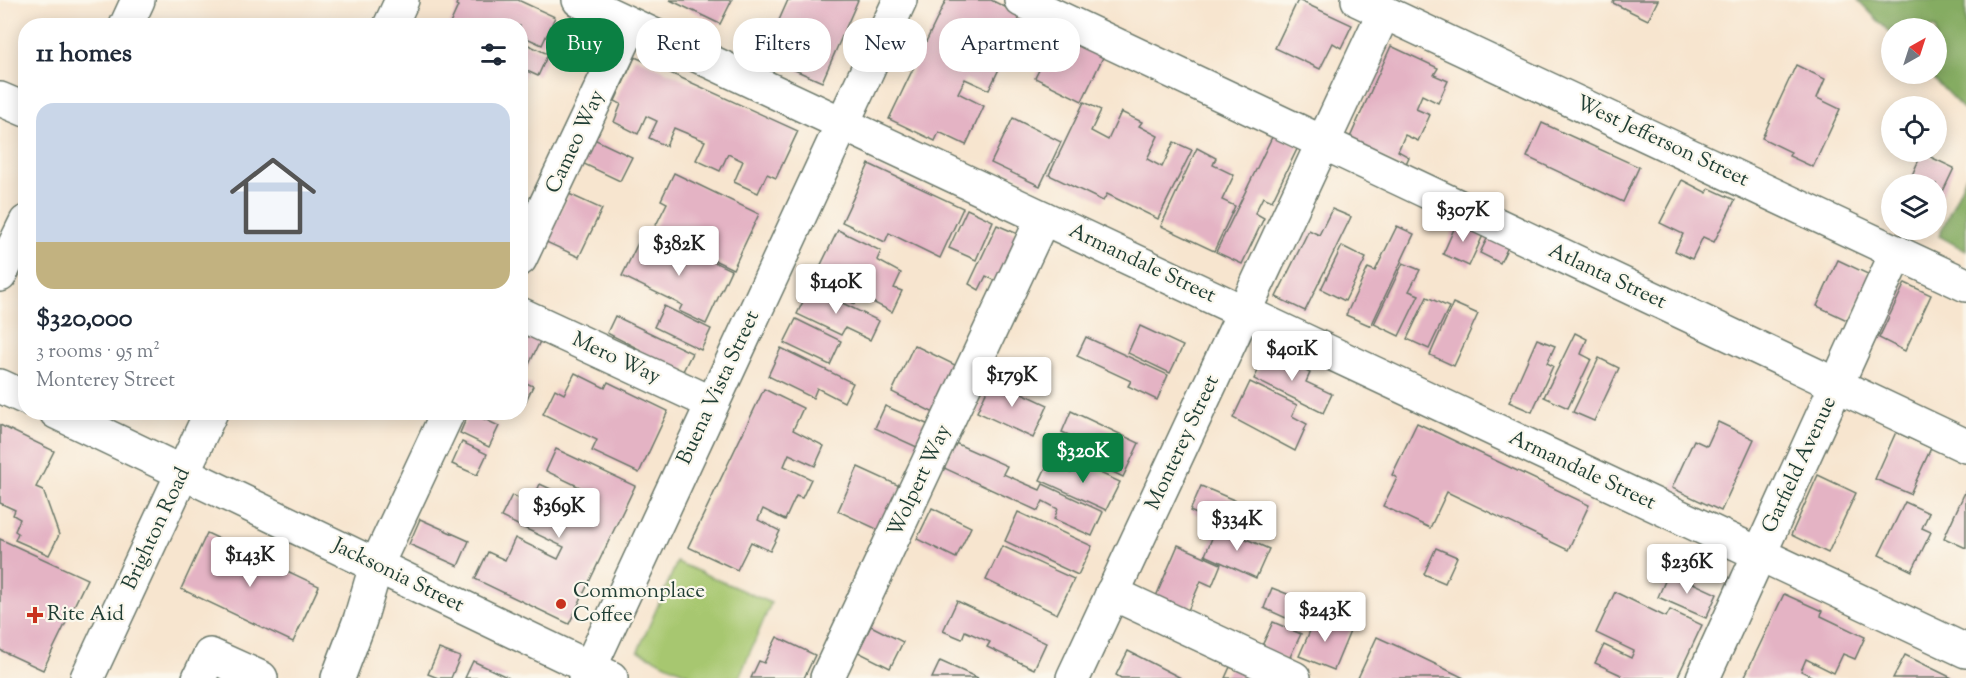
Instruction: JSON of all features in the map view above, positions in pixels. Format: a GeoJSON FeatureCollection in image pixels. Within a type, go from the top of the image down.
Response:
{"type":"FeatureCollection","features":[{"type":"Feature","properties":{"kind":"street"},"geometry":{"type":"LineString","coordinates":[[130,18],[138,0]]}},
{"type":"Feature","properties":{"kind":"street"},"geometry":{"type":"LineString","coordinates":[[394,18],[402,0]]}},
{"type":"Feature","properties":{"kind":"street","name":"Armandale Street"},"geometry":{"type":"LineString","coordinates":[[579,0],[1966,651]]}},
{"type":"Feature","properties":{"kind":"street","name":"Buena Vista Street"},"geometry":{"type":"LineString","coordinates":[[595,675],[712,403],[900,0]]}},
{"type":"Feature","properties":{"kind":"street","name":"Atlanta Street"},"geometry":{"type":"LineString","coordinates":[[1021,0],[1966,446]]}},
{"type":"Feature","properties":{"kind":"street","name":"Monterey Street"},"geometry":{"type":"LineString","coordinates":[[1073,678],[1323,142],[1371,6]]}},
{"type":"Feature","properties":{"kind":"street","name":"West Jefferson Street"},"geometry":{"type":"LineString","coordinates":[[1371,6],[1966,285]]}},
{"type":"Feature","properties":{"kind":"street","name":"Cameo Way"},"geometry":{"type":"LineString","coordinates":[[528,242],[631,24]]}},
{"type":"Feature","properties":{"kind":"street"},"geometry":{"type":"LineString","coordinates":[[0,99],[18,107]]}},
{"type":"Feature","properties":{"kind":"street","name":"Wolpert Way"},"geometry":{"type":"LineString","coordinates":[[827,678],[1043,218]]}},
{"type":"Feature","properties":{"kind":"street"},"geometry":{"type":"LineString","coordinates":[[0,275],[18,238]]}},
{"type":"Feature","properties":{"kind":"street","name":"Garfield Avenue"},"geometry":{"type":"LineString","coordinates":[[1703,678],[1897,252]]}},
{"type":"Feature","properties":{"kind":"street","name":"Mero Way"},"geometry":{"type":"LineString","coordinates":[[528,318],[712,403]]}},
{"type":"Feature","properties":{"kind":"street"},"geometry":{"type":"LineString","coordinates":[[0,386],[18,394]]}},
{"type":"Feature","properties":{"kind":"street","name":"Brighton Road"},"geometry":{"type":"LineString","coordinates":[[87,678],[207,420]]}},
{"type":"Feature","properties":{"kind":"street"},"geometry":{"type":"LineString","coordinates":[[338,678],[360,620],[376,566],[444,420]]}},
{"type":"Feature","properties":{"kind":"street","name":"Jacksonia Street"},"geometry":{"type":"LineString","coordinates":[[104,423],[183,474],[376,566],[595,675]]}},
{"type":"Feature","properties":{"kind":"street"},"geometry":{"type":"LineString","coordinates":[[1113,593],[1294,678]]}},
{"type":"Feature","properties":{"kind":"street"},"geometry":{"type":"LineString","coordinates":[[199,678],[210,655],[261,678]]}},
{"type":"Feature","properties":{"kind":"green space"},"geometry":{"type":"Polygon","coordinates":[[[1858,0],[1966,0],[1966,112],[1939,84],[1947,84],[1947,18],[1881,18],[1881,24],[1858,0]]]}},
{"type":"Feature","properties":{"kind":"green space"},"geometry":{"type":"Polygon","coordinates":[[[1966,176],[1966,251],[1946,240],[1947,218],[1966,176]]]}},
{"type":"Feature","properties":{"kind":"green space"},"geometry":{"type":"Polygon","coordinates":[[[677,562],[771,603],[739,678],[696,678],[638,651],[677,562]]]}},
{"type":"Feature","properties":{"kind":"building"},"geometry":{"type":"Polygon","coordinates":[[[458,0],[518,0],[555,17],[546,18],[546,36],[542,45],[528,39],[528,18],[453,18],[458,6],[456,5],[458,0]]]}},
{"type":"Feature","properties":{"kind":"building"},"geometry":{"type":"Polygon","coordinates":[[[670,0],[732,0],[721,22],[721,18],[708,18],[670,0]]]}},
{"type":"Feature","properties":{"kind":"building"},"geometry":{"type":"Polygon","coordinates":[[[788,0],[858,0],[850,18],[843,18],[843,34],[831,62],[831,18],[780,18],[788,0]]]}},
{"type":"Feature","properties":{"kind":"building"},"geometry":{"type":"Polygon","coordinates":[[[946,0],[991,0],[1021,15],[1020,18],[939,18],[939,72],[998,72],[989,90],[965,79],[958,93],[984,106],[966,145],[939,132],[935,141],[889,119],[912,72],[927,72],[927,40],[946,0]]]}},
{"type":"Feature","properties":{"kind":"building"},"geometry":{"type":"Polygon","coordinates":[[[1298,0],[1352,25],[1341,48],[1333,43],[1320,69],[1275,48],[1298,0]]]}},
{"type":"Feature","properties":{"kind":"building"},"geometry":{"type":"Polygon","coordinates":[[[1614,0],[1658,0],[1648,20],[1613,3],[1614,0]]]}},
{"type":"Feature","properties":{"kind":"building"},"geometry":{"type":"Polygon","coordinates":[[[1080,41],[1105,53],[1082,101],[1035,78],[1038,72],[1080,72],[1080,41]]]}},
{"type":"Feature","properties":{"kind":"building"},"geometry":{"type":"Polygon","coordinates":[[[528,45],[546,53],[538,76],[528,71],[528,45]]]}},
{"type":"Feature","properties":{"kind":"building"},"geometry":{"type":"Polygon","coordinates":[[[1391,46],[1438,68],[1434,75],[1448,81],[1438,103],[1422,95],[1416,109],[1430,115],[1418,141],[1405,135],[1398,151],[1409,157],[1404,168],[1348,142],[1391,46]]]}},
{"type":"Feature","properties":{"kind":"building"},"geometry":{"type":"Polygon","coordinates":[[[635,57],[636,72],[668,72],[798,131],[776,178],[767,174],[758,193],[734,182],[743,161],[728,154],[720,171],[696,160],[705,141],[674,128],[666,146],[649,138],[657,121],[646,116],[638,134],[614,122],[621,104],[615,101],[635,57]]]}},
{"type":"Feature","properties":{"kind":"building"},"geometry":{"type":"Polygon","coordinates":[[[1796,65],[1825,79],[1817,98],[1840,109],[1813,167],[1789,156],[1791,152],[1762,138],[1796,65]]]}},
{"type":"Feature","properties":{"kind":"building"},"geometry":{"type":"Polygon","coordinates":[[[799,72],[826,72],[822,82],[799,72]]]}},
{"type":"Feature","properties":{"kind":"building"},"geometry":{"type":"Polygon","coordinates":[[[1084,102],[1101,110],[1091,131],[1108,140],[1121,112],[1142,122],[1139,126],[1158,136],[1147,159],[1162,167],[1174,142],[1192,150],[1158,219],[1107,194],[1103,201],[1049,175],[1084,102]]]}},
{"type":"Feature","properties":{"kind":"building"},"geometry":{"type":"Polygon","coordinates":[[[1013,118],[1061,142],[1040,186],[991,163],[1013,118]]]}},
{"type":"Feature","properties":{"kind":"building"},"geometry":{"type":"Polygon","coordinates":[[[1542,123],[1639,167],[1623,202],[1527,157],[1542,123]]]}},
{"type":"Feature","properties":{"kind":"building"},"geometry":{"type":"Polygon","coordinates":[[[1274,133],[1299,145],[1272,201],[1263,197],[1255,213],[1264,218],[1242,264],[1216,252],[1274,133]]]}},
{"type":"Feature","properties":{"kind":"building"},"geometry":{"type":"Polygon","coordinates":[[[594,139],[632,157],[620,181],[582,163],[594,139]]]}},
{"type":"Feature","properties":{"kind":"building"},"geometry":{"type":"Polygon","coordinates":[[[1197,148],[1216,158],[1213,165],[1234,175],[1222,200],[1235,206],[1214,251],[1161,226],[1197,148]]]}},
{"type":"Feature","properties":{"kind":"building"},"geometry":{"type":"Polygon","coordinates":[[[1918,162],[1941,162],[1954,168],[1947,183],[1947,174],[1913,174],[1918,162]]]}},
{"type":"Feature","properties":{"kind":"building"},"geometry":{"type":"Polygon","coordinates":[[[869,164],[963,208],[940,258],[889,233],[885,242],[842,222],[869,164]]]}},
{"type":"Feature","properties":{"kind":"building"},"geometry":{"type":"Polygon","coordinates":[[[674,173],[759,214],[733,269],[653,231],[667,203],[661,200],[674,173]]]}},
{"type":"Feature","properties":{"kind":"building"},"geometry":{"type":"Polygon","coordinates":[[[1682,180],[1707,193],[1709,188],[1735,200],[1714,242],[1703,237],[1692,259],[1675,251],[1683,234],[1660,223],[1682,180]]]}},
{"type":"Feature","properties":{"kind":"building"},"geometry":{"type":"Polygon","coordinates":[[[569,194],[602,209],[579,257],[546,242],[569,194]]]}},
{"type":"Feature","properties":{"kind":"building"},"geometry":{"type":"Polygon","coordinates":[[[967,209],[993,221],[976,260],[949,248],[967,209]]]}},
{"type":"Feature","properties":{"kind":"building"},"geometry":{"type":"Polygon","coordinates":[[[1332,209],[1351,217],[1305,311],[1276,297],[1309,230],[1319,235],[1332,209]]]}},
{"type":"Feature","properties":{"kind":"building"},"geometry":{"type":"Polygon","coordinates":[[[1458,220],[1484,233],[1469,266],[1443,254],[1458,220]]]}},
{"type":"Feature","properties":{"kind":"building"},"geometry":{"type":"Polygon","coordinates":[[[997,225],[1020,235],[998,282],[986,276],[979,290],[969,284],[997,225]]]}},
{"type":"Feature","properties":{"kind":"building"},"geometry":{"type":"Polygon","coordinates":[[[1397,226],[1414,234],[1371,326],[1346,315],[1368,268],[1375,271],[1397,226]]]}},
{"type":"Feature","properties":{"kind":"building"},"geometry":{"type":"Polygon","coordinates":[[[838,230],[881,251],[877,260],[901,273],[894,288],[902,291],[892,312],[859,295],[855,304],[812,283],[838,230]]]}},
{"type":"Feature","properties":{"kind":"building"},"geometry":{"type":"Polygon","coordinates":[[[1489,235],[1509,245],[1500,263],[1480,253],[1489,235]]]}},
{"type":"Feature","properties":{"kind":"building"},"geometry":{"type":"Polygon","coordinates":[[[641,237],[670,251],[674,243],[731,270],[706,324],[679,311],[682,305],[622,276],[641,237]]]}},
{"type":"Feature","properties":{"kind":"building"},"geometry":{"type":"Polygon","coordinates":[[[1342,246],[1366,258],[1345,301],[1321,289],[1342,246]]]}},
{"type":"Feature","properties":{"kind":"building"},"geometry":{"type":"Polygon","coordinates":[[[1838,260],[1870,275],[1849,321],[1817,306],[1838,260]]]}},
{"type":"Feature","properties":{"kind":"building"},"geometry":{"type":"Polygon","coordinates":[[[1403,263],[1420,270],[1409,291],[1419,295],[1399,336],[1374,324],[1403,263]]]}},
{"type":"Feature","properties":{"kind":"building"},"geometry":{"type":"Polygon","coordinates":[[[1905,283],[1931,295],[1905,351],[1879,338],[1905,283]]]}},
{"type":"Feature","properties":{"kind":"building"},"geometry":{"type":"Polygon","coordinates":[[[810,287],[879,321],[870,340],[845,328],[841,335],[797,314],[810,287]]]}},
{"type":"Feature","properties":{"kind":"building"},"geometry":{"type":"Polygon","coordinates":[[[1427,297],[1449,307],[1429,349],[1407,339],[1427,297]]]}},
{"type":"Feature","properties":{"kind":"building"},"geometry":{"type":"Polygon","coordinates":[[[1453,303],[1478,314],[1454,366],[1430,355],[1453,303]]]}},
{"type":"Feature","properties":{"kind":"building"},"geometry":{"type":"Polygon","coordinates":[[[664,306],[711,329],[701,350],[654,327],[664,306]]]}},
{"type":"Feature","properties":{"kind":"building"},"geometry":{"type":"Polygon","coordinates":[[[615,316],[692,353],[680,377],[636,355],[639,349],[607,333],[615,316]]]}},
{"type":"Feature","properties":{"kind":"building"},"geometry":{"type":"Polygon","coordinates":[[[796,319],[841,341],[830,365],[784,343],[796,319]]]}},
{"type":"Feature","properties":{"kind":"building"},"geometry":{"type":"Polygon","coordinates":[[[1140,326],[1183,346],[1170,373],[1128,353],[1140,326]]]}},
{"type":"Feature","properties":{"kind":"building"},"geometry":{"type":"Polygon","coordinates":[[[528,328],[543,335],[528,366],[528,328]]]}},
{"type":"Feature","properties":{"kind":"building"},"geometry":{"type":"Polygon","coordinates":[[[1575,333],[1587,339],[1581,354],[1591,359],[1568,408],[1544,397],[1575,333]]]}},
{"type":"Feature","properties":{"kind":"building"},"geometry":{"type":"Polygon","coordinates":[[[1086,337],[1168,375],[1157,400],[1128,386],[1131,381],[1077,356],[1086,337]]]}},
{"type":"Feature","properties":{"kind":"building"},"geometry":{"type":"Polygon","coordinates":[[[1537,339],[1555,346],[1547,363],[1553,366],[1532,412],[1509,402],[1537,339]]]}},
{"type":"Feature","properties":{"kind":"building"},"geometry":{"type":"Polygon","coordinates":[[[914,345],[957,366],[934,413],[892,392],[914,345]]]}},
{"type":"Feature","properties":{"kind":"building"},"geometry":{"type":"Polygon","coordinates":[[[781,348],[853,383],[844,402],[817,388],[813,398],[768,376],[781,348]]]}},
{"type":"Feature","properties":{"kind":"building"},"geometry":{"type":"Polygon","coordinates":[[[1267,352],[1310,373],[1306,382],[1332,394],[1323,413],[1254,379],[1267,352]]]}},
{"type":"Feature","properties":{"kind":"building"},"geometry":{"type":"Polygon","coordinates":[[[1599,358],[1619,368],[1594,421],[1573,412],[1599,358]]]}},
{"type":"Feature","properties":{"kind":"building"},"geometry":{"type":"Polygon","coordinates":[[[575,373],[605,388],[608,382],[668,411],[639,473],[592,451],[597,440],[543,414],[555,389],[564,394],[575,373]]]}},
{"type":"Feature","properties":{"kind":"building"},"geometry":{"type":"Polygon","coordinates":[[[992,379],[1048,405],[1033,438],[977,412],[992,379]]]}},
{"type":"Feature","properties":{"kind":"building"},"geometry":{"type":"Polygon","coordinates":[[[1250,382],[1297,405],[1292,416],[1307,424],[1295,451],[1233,418],[1250,382]]]}},
{"type":"Feature","properties":{"kind":"building"},"geometry":{"type":"Polygon","coordinates":[[[528,384],[533,386],[528,396],[528,384]]]}},
{"type":"Feature","properties":{"kind":"building"},"geometry":{"type":"Polygon","coordinates":[[[764,389],[803,408],[793,430],[824,446],[815,466],[789,454],[784,466],[811,479],[802,498],[796,496],[785,520],[763,509],[758,520],[780,531],[770,551],[751,542],[737,570],[688,547],[764,389]]]}},
{"type":"Feature","properties":{"kind":"building"},"geometry":{"type":"Polygon","coordinates":[[[885,406],[929,425],[919,448],[875,428],[885,406]]]}},
{"type":"Feature","properties":{"kind":"building"},"geometry":{"type":"Polygon","coordinates":[[[1071,411],[1139,443],[1123,477],[1078,455],[1085,442],[1062,432],[1071,411]]]}},
{"type":"Feature","properties":{"kind":"building"},"geometry":{"type":"Polygon","coordinates":[[[466,420],[486,420],[499,426],[489,447],[460,433],[466,420]]]}},
{"type":"Feature","properties":{"kind":"building"},"geometry":{"type":"Polygon","coordinates":[[[1718,422],[1754,439],[1721,511],[1672,488],[1694,440],[1707,446],[1718,422]]]}},
{"type":"Feature","properties":{"kind":"building"},"geometry":{"type":"Polygon","coordinates":[[[1417,423],[1589,505],[1568,550],[1447,492],[1430,528],[1383,506],[1397,478],[1392,475],[1417,423]]]}},
{"type":"Feature","properties":{"kind":"building"},"geometry":{"type":"Polygon","coordinates":[[[0,425],[54,451],[36,487],[43,490],[59,535],[49,555],[15,540],[18,533],[15,531],[20,519],[13,515],[15,510],[0,503],[0,425]]]}},
{"type":"Feature","properties":{"kind":"building"},"geometry":{"type":"Polygon","coordinates":[[[1896,432],[1931,448],[1910,494],[1875,479],[1896,432]]]}},
{"type":"Feature","properties":{"kind":"building"},"geometry":{"type":"Polygon","coordinates":[[[462,442],[487,454],[477,475],[452,464],[462,442]]]}},
{"type":"Feature","properties":{"kind":"building"},"geometry":{"type":"Polygon","coordinates":[[[955,443],[1007,466],[1003,474],[1040,490],[1043,484],[1103,512],[1092,536],[1054,519],[1058,509],[1043,501],[1038,511],[944,468],[955,443]]]}},
{"type":"Feature","properties":{"kind":"building"},"geometry":{"type":"Polygon","coordinates":[[[556,449],[635,486],[569,624],[475,579],[488,552],[505,560],[515,538],[558,559],[564,547],[501,517],[512,495],[531,504],[540,484],[585,505],[590,492],[546,471],[556,449]]]}},
{"type":"Feature","properties":{"kind":"building"},"geometry":{"type":"Polygon","coordinates":[[[1076,462],[1120,482],[1106,510],[1040,480],[1048,463],[1071,473],[1076,462]]]}},
{"type":"Feature","properties":{"kind":"building"},"geometry":{"type":"Polygon","coordinates":[[[858,467],[902,487],[881,531],[838,511],[858,467]]]}},
{"type":"Feature","properties":{"kind":"building"},"geometry":{"type":"Polygon","coordinates":[[[1818,475],[1856,493],[1828,553],[1791,535],[1818,475]]]}},
{"type":"Feature","properties":{"kind":"building"},"geometry":{"type":"Polygon","coordinates":[[[1201,486],[1248,506],[1237,532],[1190,511],[1201,486]]]}},
{"type":"Feature","properties":{"kind":"building"},"geometry":{"type":"Polygon","coordinates":[[[1966,490],[1966,548],[1944,538],[1966,490]]]}},
{"type":"Feature","properties":{"kind":"building"},"geometry":{"type":"Polygon","coordinates":[[[1905,502],[1929,513],[1922,528],[1931,532],[1912,571],[1879,555],[1905,502]]]}},
{"type":"Feature","properties":{"kind":"building"},"geometry":{"type":"Polygon","coordinates":[[[932,508],[971,527],[956,558],[917,539],[932,508]]]}},
{"type":"Feature","properties":{"kind":"building"},"geometry":{"type":"Polygon","coordinates":[[[1018,512],[1092,546],[1078,575],[1005,541],[1018,512]]]}},
{"type":"Feature","properties":{"kind":"building"},"geometry":{"type":"Polygon","coordinates":[[[420,519],[469,541],[458,566],[409,544],[420,519]]]}},
{"type":"Feature","properties":{"kind":"building"},"geometry":{"type":"Polygon","coordinates":[[[1217,526],[1269,549],[1256,578],[1205,555],[1217,526]]]}},
{"type":"Feature","properties":{"kind":"building"},"geometry":{"type":"Polygon","coordinates":[[[207,533],[319,586],[293,642],[181,589],[207,533]]]}},
{"type":"Feature","properties":{"kind":"building","name":"Rite Aid"},"geometry":{"type":"Polygon","coordinates":[[[0,539],[87,579],[43,670],[0,650],[0,539]]]}},
{"type":"Feature","properties":{"kind":"building"},"geometry":{"type":"Polygon","coordinates":[[[1178,545],[1221,564],[1212,586],[1201,581],[1186,615],[1154,601],[1178,545]]]}},
{"type":"Feature","properties":{"kind":"building"},"geometry":{"type":"Polygon","coordinates":[[[1002,546],[1074,579],[1057,614],[986,580],[1002,546]]]}},
{"type":"Feature","properties":{"kind":"building"},"geometry":{"type":"Polygon","coordinates":[[[1436,548],[1457,557],[1445,583],[1424,574],[1436,548]]]}},
{"type":"Feature","properties":{"kind":"building"},"geometry":{"type":"Polygon","coordinates":[[[1669,572],[1717,594],[1706,618],[1658,597],[1669,572]]]}},
{"type":"Feature","properties":{"kind":"building"},"geometry":{"type":"Polygon","coordinates":[[[1272,588],[1295,597],[1286,618],[1264,608],[1272,588]]]}},
{"type":"Feature","properties":{"kind":"building"},"geometry":{"type":"Polygon","coordinates":[[[1615,592],[1666,617],[1670,610],[1702,625],[1677,678],[1620,678],[1621,675],[1595,663],[1604,645],[1631,658],[1634,651],[1596,633],[1615,592]]]}},
{"type":"Feature","properties":{"kind":"building"},"geometry":{"type":"Polygon","coordinates":[[[1784,594],[1822,611],[1821,616],[1865,637],[1855,659],[1843,654],[1834,673],[1806,659],[1801,671],[1815,678],[1744,678],[1784,594]]]}},
{"type":"Feature","properties":{"kind":"building"},"geometry":{"type":"Polygon","coordinates":[[[957,601],[1046,643],[1034,669],[987,647],[990,642],[965,631],[962,639],[943,631],[957,601]]]}},
{"type":"Feature","properties":{"kind":"building"},"geometry":{"type":"Polygon","coordinates":[[[1317,615],[1351,629],[1334,670],[1299,656],[1317,615]]]}},
{"type":"Feature","properties":{"kind":"building"},"geometry":{"type":"Polygon","coordinates":[[[1273,622],[1301,634],[1288,661],[1261,648],[1273,622]]]}},
{"type":"Feature","properties":{"kind":"building"},"geometry":{"type":"Polygon","coordinates":[[[871,626],[903,642],[890,668],[858,652],[871,626]]]}},
{"type":"Feature","properties":{"kind":"building"},"geometry":{"type":"Polygon","coordinates":[[[777,637],[815,655],[804,678],[751,678],[759,661],[764,663],[777,637]]]}},
{"type":"Feature","properties":{"kind":"building"},"geometry":{"type":"Polygon","coordinates":[[[1377,637],[1408,651],[1464,678],[1358,678],[1377,637]]]}},
{"type":"Feature","properties":{"kind":"building"},"geometry":{"type":"Polygon","coordinates":[[[439,649],[460,657],[451,678],[438,678],[428,674],[439,649]]]}},
{"type":"Feature","properties":{"kind":"building"},"geometry":{"type":"Polygon","coordinates":[[[1128,651],[1181,678],[1121,678],[1116,675],[1128,651]]]}},
{"type":"Feature","properties":{"kind":"building"},"geometry":{"type":"Polygon","coordinates":[[[1905,655],[1952,678],[1893,678],[1905,655]]]}},
{"type":"Feature","properties":{"kind":"building"},"geometry":{"type":"Polygon","coordinates":[[[473,661],[509,678],[465,678],[473,661]]]}},
{"type":"Feature","properties":{"kind":"building"},"geometry":{"type":"Polygon","coordinates":[[[940,661],[978,678],[932,678],[940,661]]]}},
{"type":"Feature","properties":{"kind":"building"},"geometry":{"type":"Polygon","coordinates":[[[1230,667],[1256,678],[1225,678],[1230,667]]]}},
{"type":"Feature","properties":{"kind":"place","name":"Commonplace Coffee"},"geometry":{"type":"Point","coordinates":[561,604]}},
{"type":"Feature","properties":{"kind":"place","name":"Rite Aid"},"geometry":{"type":"Point","coordinates":[35,615]}}]}
